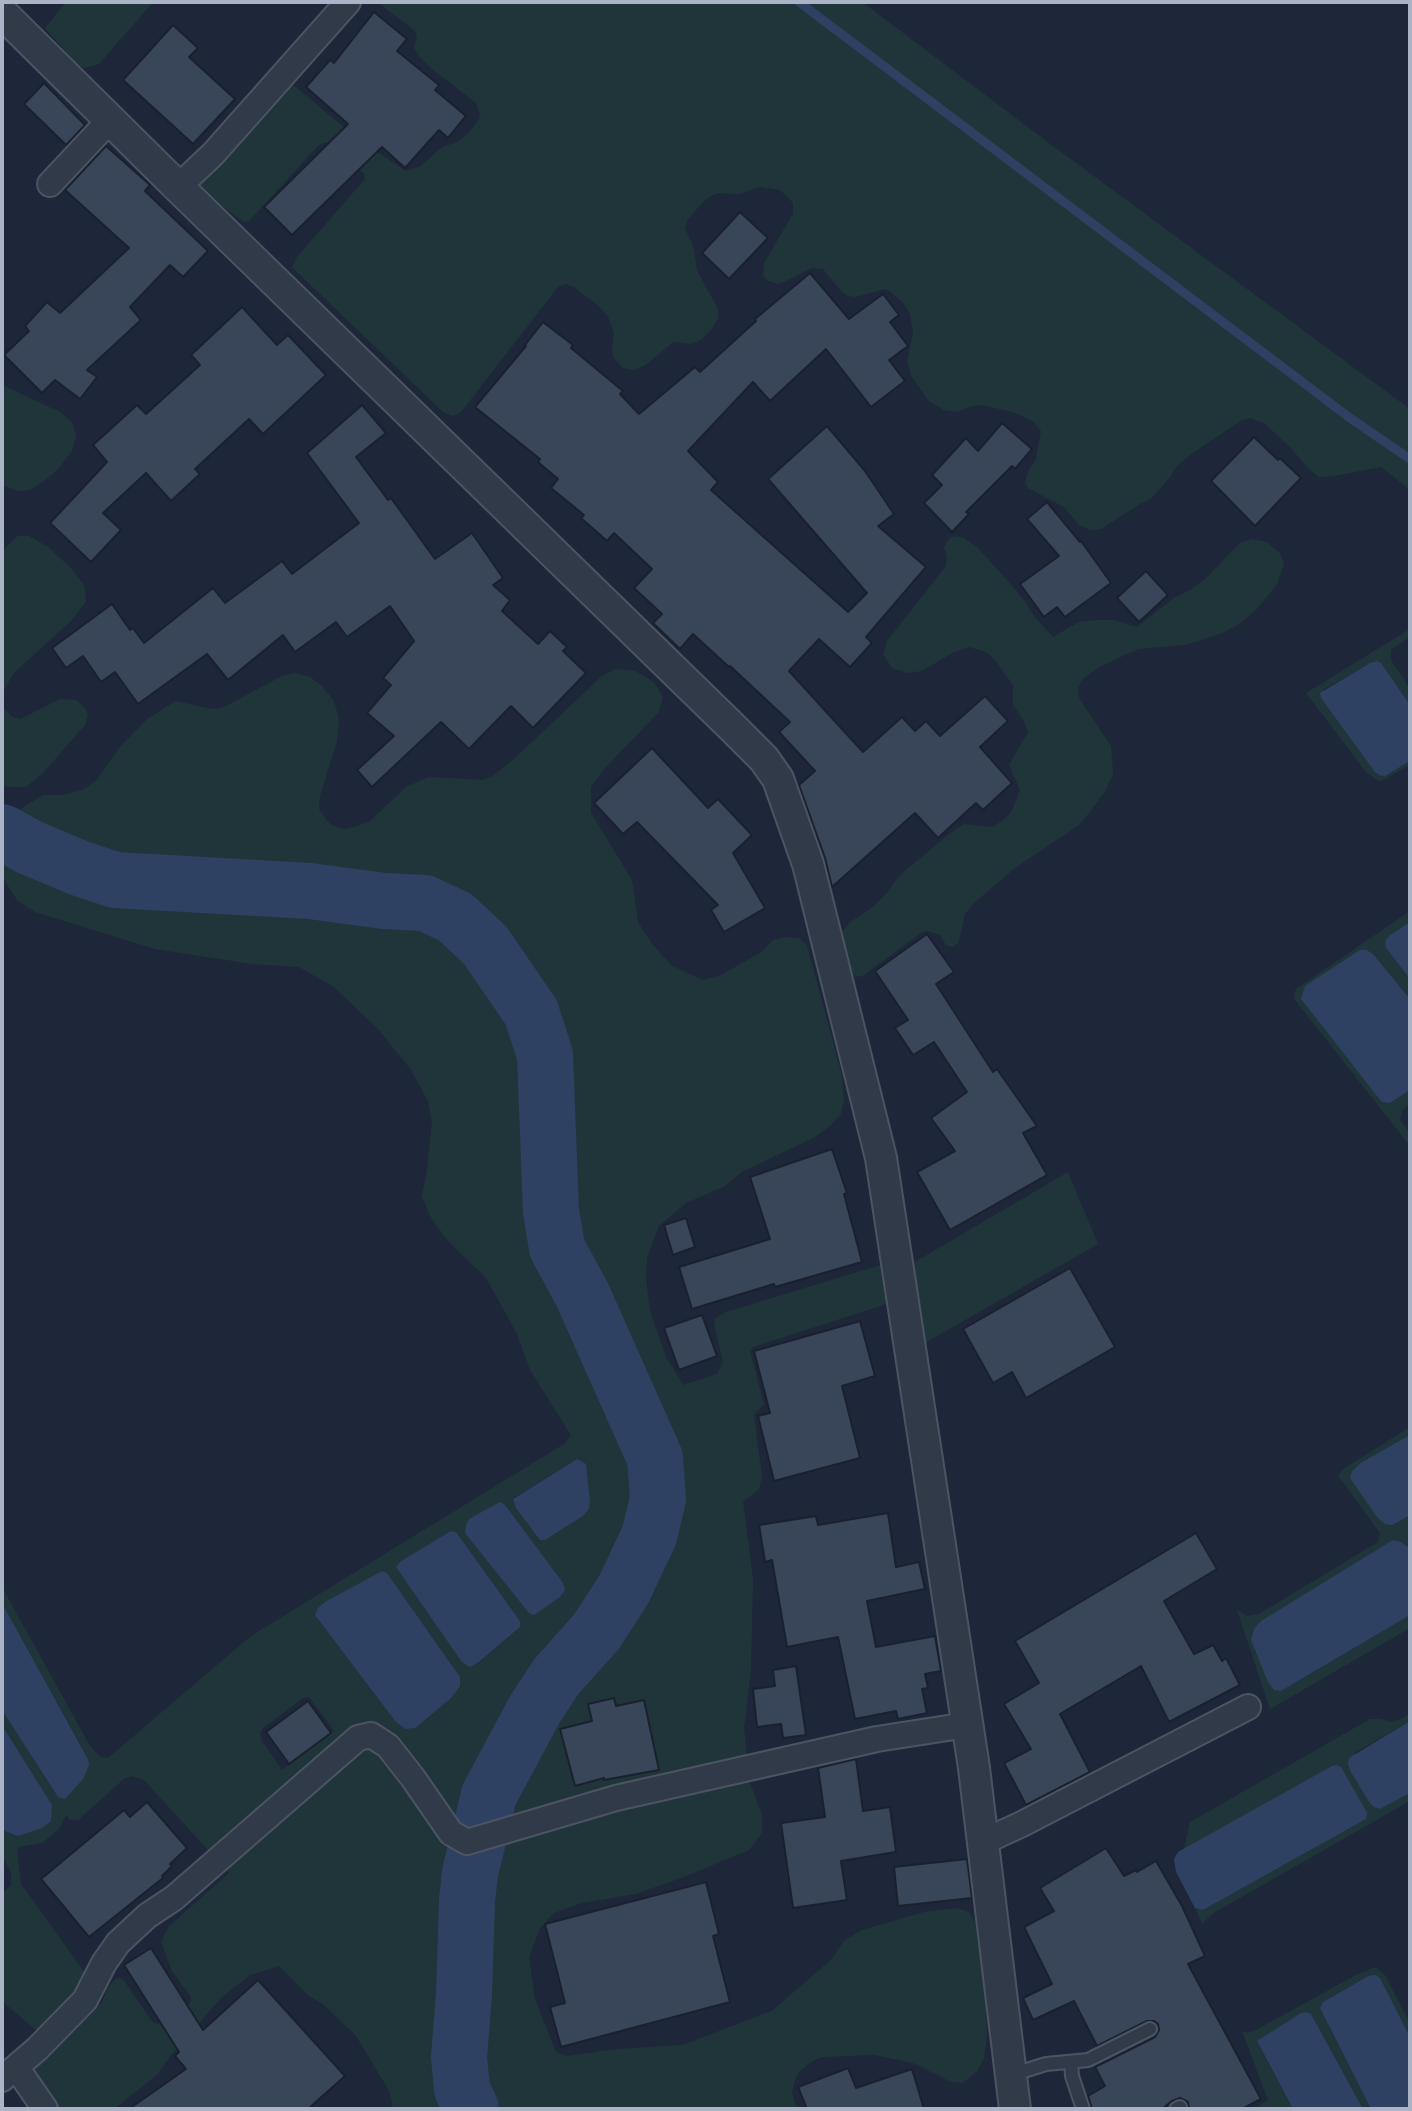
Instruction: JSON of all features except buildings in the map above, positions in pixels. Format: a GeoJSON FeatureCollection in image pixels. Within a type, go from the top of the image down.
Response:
{"type":"FeatureCollection","features":[{"type":"Feature","properties":{"kind":"street"},"geometry":{"type":"LineString","coordinates":[[178,187],[213,154],[348,2]]}},
{"type":"Feature","properties":{"kind":"street"},"geometry":{"type":"LineString","coordinates":[[2,13],[731,726],[764,759],[778,779],[808,864],[881,1158],[967,1725],[1015,2109]]}},
{"type":"Feature","properties":{"kind":"street"},"geometry":{"type":"LineString","coordinates":[[50,184],[110,120]]}},
{"type":"Feature","properties":{"kind":"street"},"geometry":{"type":"LineString","coordinates":[[983,1842],[1248,1707]]}},
{"type":"Feature","properties":{"kind":"street"},"geometry":{"type":"LineString","coordinates":[[45,2109],[9,2073],[37,2049],[89,1994],[118,1943],[358,1738],[371,1735],[388,1746],[451,1833],[467,1842],[631,1794],[877,1739],[967,1725]]}},
{"type":"Feature","properties":{"kind":"lane"},"geometry":{"type":"LineString","coordinates":[[1011,2075],[1046,2064],[1088,2060],[1150,2029]]}},
{"type":"Feature","properties":{"kind":"lane"},"geometry":{"type":"LineString","coordinates":[[1071,2062],[1072,2076],[1083,2109]]}},
{"type":"Feature","properties":{"kind":"green space"},"geometry":{"type":"Polygon","coordinates":[[[66,2],[153,2],[99,64],[85,68],[77,65],[45,28],[66,2]]]}},
{"type":"Feature","properties":{"kind":"green space"},"geometry":{"type":"Polygon","coordinates":[[[377,2],[862,2],[1410,409],[1410,490],[1381,467],[1319,477],[1265,424],[1251,418],[1242,420],[1194,452],[1177,466],[1151,499],[1101,529],[1090,530],[1079,525],[1064,507],[1028,488],[1025,483],[1036,459],[1041,431],[1034,422],[1013,412],[981,405],[958,412],[944,410],[929,401],[912,377],[907,362],[913,333],[910,314],[891,292],[884,289],[856,297],[848,296],[823,269],[812,268],[777,284],[767,280],[763,275],[764,263],[793,214],[793,203],[780,190],[760,187],[739,194],[718,193],[706,199],[688,219],[685,228],[694,249],[697,271],[718,309],[718,318],[702,339],[691,344],[673,342],[646,365],[633,370],[623,368],[613,357],[614,333],[608,317],[600,307],[566,284],[558,287],[461,412],[453,416],[443,412],[292,267],[297,257],[365,179],[363,173],[333,145],[325,142],[249,221],[244,222],[204,193],[196,181],[285,81],[359,140],[406,171],[421,166],[437,151],[468,134],[479,119],[476,103],[418,55],[414,48],[417,37],[414,30],[377,2]]]}},
{"type":"Feature","properties":{"kind":"green space"},"geometry":{"type":"Polygon","coordinates":[[[2,385],[60,412],[72,422],[76,435],[72,451],[58,469],[30,490],[19,491],[2,485],[2,385]]]}},
{"type":"Feature","properties":{"kind":"green space"},"geometry":{"type":"Polygon","coordinates":[[[18,536],[29,536],[48,547],[70,567],[84,585],[86,601],[72,620],[13,674],[3,692],[3,707],[12,717],[21,719],[60,699],[76,700],[88,715],[85,725],[43,773],[26,787],[2,786],[2,551],[18,536]]]}},
{"type":"Feature","properties":{"kind":"green space"},"geometry":{"type":"Polygon","coordinates":[[[954,536],[964,538],[977,547],[1053,637],[1079,622],[1113,620],[1137,627],[1205,579],[1240,543],[1251,539],[1266,542],[1280,553],[1284,563],[1277,584],[1257,609],[1238,625],[1186,645],[1138,649],[1099,667],[1084,678],[1078,687],[1079,698],[1111,746],[1113,774],[1089,813],[1079,825],[1015,868],[974,903],[965,914],[958,943],[952,947],[946,945],[940,935],[922,932],[858,977],[850,973],[843,950],[842,932],[850,922],[872,908],[899,876],[964,824],[993,827],[1006,818],[1020,790],[1009,765],[1028,732],[1013,704],[1013,685],[995,660],[986,652],[969,647],[922,671],[907,673],[892,668],[883,654],[887,641],[946,566],[944,547],[954,536]]]}},
{"type":"Feature","properties":{"kind":"green space"},"geometry":{"type":"Polygon","coordinates":[[[1410,629],[1410,637],[1391,650],[1391,660],[1410,689],[1410,705],[1377,661],[1324,689],[1321,698],[1378,775],[1385,775],[1410,761],[1410,765],[1380,782],[1366,772],[1306,693],[1410,629]]]}},
{"type":"Feature","properties":{"kind":"green space"},"geometry":{"type":"Polygon","coordinates":[[[615,669],[635,671],[654,682],[663,698],[658,713],[591,787],[591,813],[632,880],[638,922],[672,966],[703,980],[719,976],[762,952],[773,940],[799,938],[807,946],[842,1075],[844,1100],[841,1114],[831,1125],[815,1137],[742,1172],[725,1186],[686,1203],[659,1226],[647,1257],[646,1278],[650,1311],[666,1357],[683,1385],[717,1374],[723,1362],[714,1324],[716,1318],[726,1312],[881,1265],[893,1302],[753,1347],[750,1351],[764,1404],[754,1415],[762,1477],[759,1489],[743,1502],[753,1578],[751,1670],[744,1728],[750,1783],[762,1815],[762,1833],[749,1850],[684,1877],[636,1894],[581,1903],[554,1913],[540,1928],[529,1957],[535,1999],[556,2052],[567,2056],[683,2045],[773,2010],[832,1959],[844,1941],[862,1930],[924,1912],[958,1908],[970,1913],[975,1922],[986,1998],[984,2058],[977,2071],[963,2083],[951,2082],[913,2063],[874,2055],[821,2057],[808,2064],[795,2080],[792,2093],[797,2109],[393,2109],[390,2092],[356,2036],[279,1966],[250,1975],[222,1997],[157,2075],[114,2109],[58,2109],[31,2075],[36,2065],[101,2004],[109,1986],[117,1978],[123,1979],[153,2023],[160,2024],[190,2003],[191,1997],[172,1971],[161,1942],[169,1926],[229,1873],[144,1780],[132,1776],[125,1778],[78,1820],[70,1820],[66,1815],[59,1829],[42,1843],[19,1847],[17,1851],[21,1884],[85,1973],[85,1986],[38,2032],[2,2001],[2,1895],[11,1884],[11,1873],[2,1855],[2,1827],[6,1831],[52,1805],[2,1725],[2,1710],[58,1797],[88,1758],[2,1603],[2,1587],[90,1746],[101,1757],[108,1758],[251,1636],[564,1444],[571,1435],[530,1370],[516,1332],[486,1278],[449,1242],[431,1218],[422,1196],[432,1122],[428,1101],[411,1070],[379,1030],[334,987],[299,967],[252,964],[155,949],[35,912],[17,900],[3,878],[2,842],[5,830],[19,810],[43,795],[63,795],[82,790],[96,781],[119,748],[147,719],[176,701],[212,709],[224,707],[284,675],[295,673],[310,677],[334,701],[339,719],[337,741],[319,809],[329,823],[347,829],[369,822],[406,787],[428,777],[483,780],[494,775],[601,677],[615,669]],[[577,1459],[513,1498],[545,1540],[589,1509],[577,1459]],[[451,1531],[396,1567],[470,1666],[480,1662],[520,1627],[520,1621],[456,1532],[451,1531]],[[382,1571],[315,1615],[395,1721],[405,1729],[460,1677],[387,1573],[382,1571]],[[309,1697],[303,1698],[260,1733],[282,1770],[334,1731],[309,1697]]]}},
{"type":"Feature","properties":{"kind":"green space"},"geometry":{"type":"Polygon","coordinates":[[[1410,911],[1410,922],[1390,935],[1386,948],[1410,979],[1410,999],[1367,950],[1301,999],[1382,1102],[1390,1103],[1410,1090],[1410,1104],[1403,1109],[1400,1120],[1410,1133],[1410,1146],[1295,1000],[1294,994],[1296,989],[1410,911]]]}},
{"type":"Feature","properties":{"kind":"green space"},"geometry":{"type":"Polygon","coordinates":[[[1068,1172],[1098,1244],[925,1343],[908,1266],[1068,1172]]]}},
{"type":"Feature","properties":{"kind":"green space"},"geometry":{"type":"Polygon","coordinates":[[[1410,1427],[1410,1435],[1362,1462],[1393,1525],[1410,1515],[1410,1552],[1408,1547],[1281,1691],[1410,1615],[1410,1628],[1270,1709],[1237,1610],[1247,1616],[1259,1614],[1378,1542],[1380,1533],[1339,1477],[1340,1472],[1410,1427]]]}},
{"type":"Feature","properties":{"kind":"green space"},"geometry":{"type":"Polygon","coordinates":[[[1410,1714],[1410,1721],[1356,1752],[1348,1764],[1369,1802],[1380,1809],[1410,1793],[1410,1801],[1212,1914],[1202,1924],[1195,1908],[1203,1910],[1366,1819],[1184,1849],[1190,1822],[1370,1719],[1390,1722],[1410,1714]]]}},
{"type":"Feature","properties":{"kind":"green space"},"geometry":{"type":"Polygon","coordinates":[[[1375,1967],[1385,1975],[1410,2024],[1410,2037],[1380,1978],[1367,1976],[1323,2002],[1320,2008],[1371,2109],[1363,2109],[1311,2014],[1307,2012],[1257,2042],[1293,2109],[1254,2109],[1268,2100],[1242,2031],[1248,2033],[1256,2030],[1375,1967]]]}},
{"type":"Feature","properties":{"kind":"water"},"geometry":{"type":"Polygon","coordinates":[[[1377,661],[1410,705],[1410,761],[1385,776],[1375,772],[1320,693],[1377,661]]]}},
{"type":"Feature","properties":{"kind":"water"},"geometry":{"type":"Polygon","coordinates":[[[1410,922],[1410,979],[1386,948],[1385,941],[1410,922]]]}},
{"type":"Feature","properties":{"kind":"water"},"geometry":{"type":"Polygon","coordinates":[[[1360,950],[1373,954],[1410,999],[1410,1090],[1390,1103],[1382,1102],[1301,999],[1305,986],[1360,950]]]}},
{"type":"Feature","properties":{"kind":"water"},"geometry":{"type":"Polygon","coordinates":[[[1410,1435],[1410,1515],[1393,1525],[1385,1524],[1350,1478],[1352,1471],[1362,1462],[1410,1435]]]}},
{"type":"Feature","properties":{"kind":"water"},"geometry":{"type":"Polygon","coordinates":[[[577,1459],[586,1464],[589,1509],[583,1516],[545,1540],[540,1540],[516,1508],[513,1499],[577,1459]]]}},
{"type":"Feature","properties":{"kind":"water"},"geometry":{"type":"Polygon","coordinates":[[[500,1502],[563,1583],[565,1590],[560,1597],[534,1615],[529,1613],[465,1533],[469,1519],[500,1502]]]}},
{"type":"Feature","properties":{"kind":"water"},"geometry":{"type":"Polygon","coordinates":[[[451,1531],[456,1532],[520,1621],[520,1627],[470,1667],[462,1662],[396,1567],[451,1531]]]}},
{"type":"Feature","properties":{"kind":"water"},"geometry":{"type":"Polygon","coordinates":[[[1393,1540],[1401,1542],[1410,1552],[1410,1615],[1281,1691],[1274,1690],[1251,1640],[1254,1629],[1261,1621],[1393,1540]]]}},
{"type":"Feature","properties":{"kind":"water"},"geometry":{"type":"Polygon","coordinates":[[[382,1571],[387,1573],[460,1677],[460,1686],[451,1698],[415,1728],[405,1729],[395,1721],[315,1615],[325,1602],[382,1571]]]}},
{"type":"Feature","properties":{"kind":"water"},"geometry":{"type":"Polygon","coordinates":[[[2,1603],[88,1759],[89,1765],[83,1779],[65,1799],[58,1797],[2,1710],[2,1603]]]}},
{"type":"Feature","properties":{"kind":"water"},"geometry":{"type":"Polygon","coordinates":[[[1410,1721],[1410,1793],[1380,1809],[1374,1807],[1351,1772],[1349,1758],[1410,1721]]]}},
{"type":"Feature","properties":{"kind":"water"},"geometry":{"type":"Polygon","coordinates":[[[2,1725],[52,1805],[51,1821],[42,1828],[18,1836],[2,1827],[2,1725]]]}},
{"type":"Feature","properties":{"kind":"water"},"geometry":{"type":"Polygon","coordinates":[[[1336,1765],[1341,1767],[1367,1813],[1366,1819],[1203,1910],[1195,1908],[1176,1872],[1174,1859],[1178,1852],[1336,1765]]]}},
{"type":"Feature","properties":{"kind":"water"},"geometry":{"type":"Polygon","coordinates":[[[1375,1975],[1380,1978],[1410,2037],[1410,2109],[1371,2109],[1320,2008],[1323,2002],[1375,1975]]]}},
{"type":"Feature","properties":{"kind":"water"},"geometry":{"type":"Polygon","coordinates":[[[1307,2012],[1311,2014],[1363,2109],[1293,2109],[1257,2041],[1307,2012]]]}},
{"type":"Feature","properties":{"kind":"waterway"},"geometry":{"type":"LineString","coordinates":[[799,2],[1350,418],[1410,459]]}},
{"type":"Feature","properties":{"kind":"waterway"},"geometry":{"type":"LineString","coordinates":[[2,832],[29,847],[115,880],[310,891],[425,903],[455,917],[485,945],[531,1012],[545,1055],[551,1211],[557,1248],[582,1294],[655,1458],[658,1499],[649,1536],[624,1589],[597,1631],[556,1677],[535,1709],[489,1795],[470,1873],[467,1901],[459,2057],[462,2089],[471,2109]]}}]}
